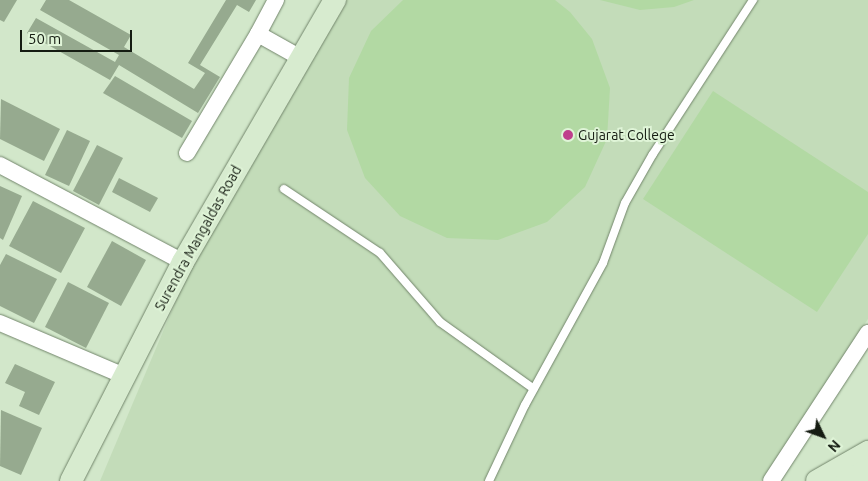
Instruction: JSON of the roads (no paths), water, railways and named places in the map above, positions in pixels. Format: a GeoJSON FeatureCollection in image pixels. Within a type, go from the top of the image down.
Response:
{"type":"FeatureCollection","features":[{"type":"Feature","properties":{"kind":"main road","name":"Surendra Mangaldas Road"},"geometry":{"type":"LineString","coordinates":[[70,481],[122,376],[183,262],[335,0]]}},
{"type":"Feature","properties":{"kind":"main road"},"geometry":{"type":"LineString","coordinates":[[817,481],[868,452]]}},
{"type":"Feature","properties":{"kind":"main road"},"geometry":{"type":"LineString","coordinates":[[847,481],[868,470]]}},
{"type":"Feature","properties":{"kind":"street"},"geometry":{"type":"LineString","coordinates":[[187,153],[258,34],[276,0]]}},
{"type":"Feature","properties":{"kind":"street"},"geometry":{"type":"LineString","coordinates":[[258,34],[301,58]]}},
{"type":"Feature","properties":{"kind":"street"},"geometry":{"type":"LineString","coordinates":[[0,165],[183,262]]}},
{"type":"Feature","properties":{"kind":"street"},"geometry":{"type":"LineString","coordinates":[[0,323],[122,376]]}},
{"type":"Feature","properties":{"kind":"street"},"geometry":{"type":"LineString","coordinates":[[771,481],[868,333]]}},
{"type":"Feature","properties":{"kind":"street"},"geometry":{"type":"LineString","coordinates":[[781,481],[824,402]]}},
{"type":"Feature","properties":{"kind":"lane"},"geometry":{"type":"LineString","coordinates":[[489,481],[534,389],[603,263],[626,202],[653,154],[753,0]]}},
{"type":"Feature","properties":{"kind":"lane"},"geometry":{"type":"LineString","coordinates":[[284,189],[380,253],[440,322],[534,389]]}},
{"type":"Feature","properties":{"kind":"place","name":"Gujarat College"},"geometry":{"type":"Point","coordinates":[568,135]}}]}
